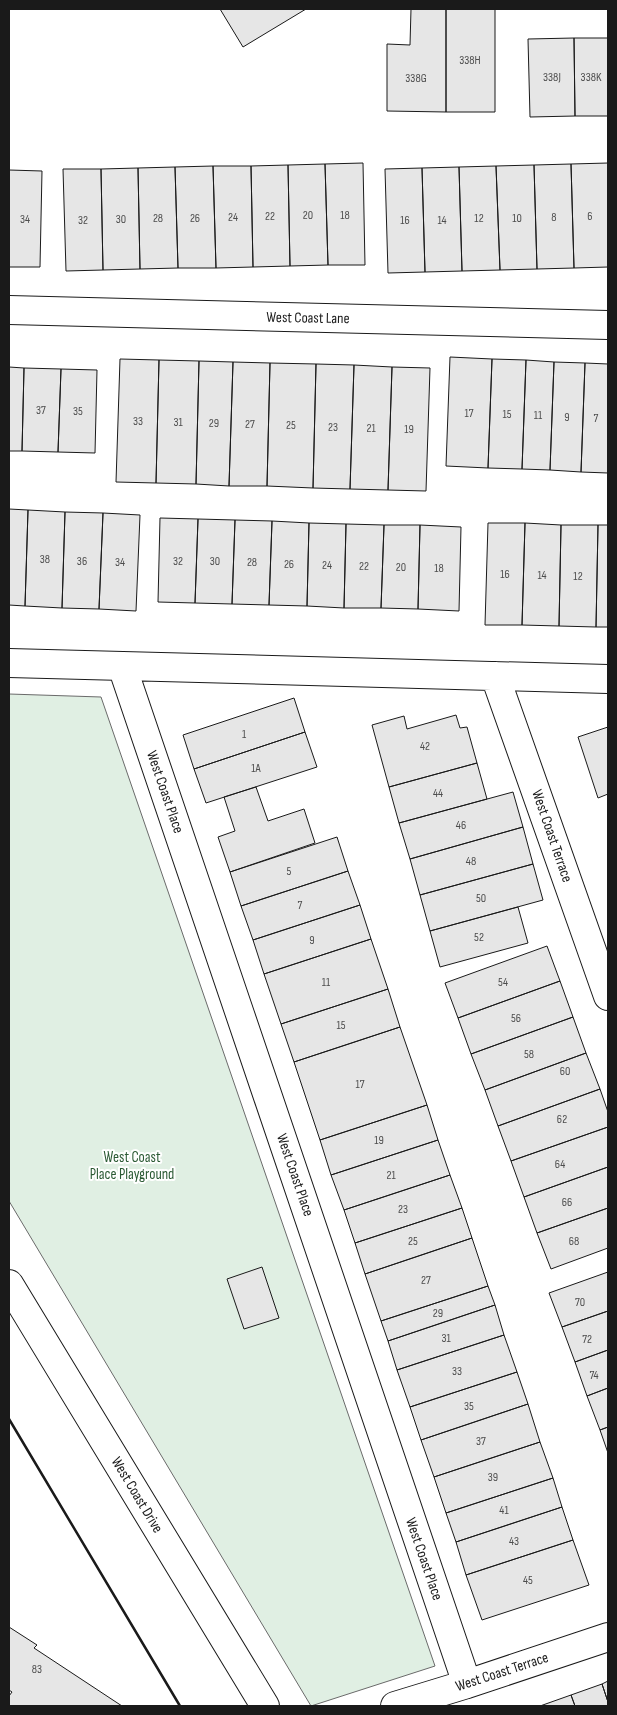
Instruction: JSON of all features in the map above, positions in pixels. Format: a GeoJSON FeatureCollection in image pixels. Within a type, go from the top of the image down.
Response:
{"type":"FeatureCollection","features":[{"type":"Feature","properties":{"kind":"street","name":"West Coast Lane"},"geometry":{"type":"LineString","coordinates":[[9,310],[608,324]]}},
{"type":"Feature","properties":{"kind":"street"},"geometry":{"type":"LineString","coordinates":[[9,663],[608,679]]}},
{"type":"Feature","properties":{"kind":"street","name":"West Coast Place"},"geometry":{"type":"LineString","coordinates":[[122,666],[467,1684]]}},
{"type":"Feature","properties":{"kind":"street","name":"West Coast Terrace"},"geometry":{"type":"LineString","coordinates":[[495,676],[608,996]]}},
{"type":"Feature","properties":{"kind":"street","name":"West Coast Drive"},"geometry":{"type":"LineString","coordinates":[[9,1284],[265,1706]]}},
{"type":"Feature","properties":{"kind":"street","name":"West Coast Terrace"},"geometry":{"type":"LineString","coordinates":[[395,1706],[608,1637]]}},
{"type":"Feature","properties":{"kind":"green space","name":"West Coast Place Playground"},"geometry":{"type":"Polygon","coordinates":[[[9,694],[101,697],[435,1666],[311,1706],[9,1201],[9,694]]]}},
{"type":"Feature","properties":{"kind":"building"},"geometry":{"type":"Polygon","coordinates":[[[220,9],[306,9],[243,47],[220,9]]]}},
{"type":"Feature","properties":{"kind":"building"},"geometry":{"type":"Polygon","coordinates":[[[411,9],[446,9],[446,112],[387,111],[387,44],[410,45],[411,9]]]}},
{"type":"Feature","properties":{"kind":"building"},"geometry":{"type":"Polygon","coordinates":[[[446,9],[495,9],[495,112],[446,112],[446,9]]]}},
{"type":"Feature","properties":{"kind":"building"},"geometry":{"type":"Polygon","coordinates":[[[574,38],[608,38],[608,116],[575,116],[574,38]]]}},
{"type":"Feature","properties":{"kind":"building"},"geometry":{"type":"Polygon","coordinates":[[[574,38],[575,116],[530,117],[528,39],[574,38]]]}},
{"type":"Feature","properties":{"kind":"building"},"geometry":{"type":"Polygon","coordinates":[[[363,163],[365,265],[328,265],[325,164],[363,163]]]}},
{"type":"Feature","properties":{"kind":"building"},"geometry":{"type":"Polygon","coordinates":[[[608,163],[608,267],[574,268],[571,164],[608,163]]]}},
{"type":"Feature","properties":{"kind":"building"},"geometry":{"type":"Polygon","coordinates":[[[325,164],[328,265],[290,266],[288,165],[325,164]]]}},
{"type":"Feature","properties":{"kind":"building"},"geometry":{"type":"Polygon","coordinates":[[[571,164],[574,268],[537,269],[534,165],[571,164]]]}},
{"type":"Feature","properties":{"kind":"building"},"geometry":{"type":"Polygon","coordinates":[[[288,165],[290,266],[253,267],[251,166],[288,165]]]}},
{"type":"Feature","properties":{"kind":"building"},"geometry":{"type":"Polygon","coordinates":[[[534,165],[537,269],[500,270],[496,166],[534,165]]]}},
{"type":"Feature","properties":{"kind":"building"},"geometry":{"type":"Polygon","coordinates":[[[213,166],[216,268],[178,268],[175,167],[213,166]]]}},
{"type":"Feature","properties":{"kind":"building"},"geometry":{"type":"Polygon","coordinates":[[[213,166],[251,166],[253,267],[216,268],[213,166]]]}},
{"type":"Feature","properties":{"kind":"building"},"geometry":{"type":"Polygon","coordinates":[[[496,166],[500,270],[462,271],[459,167],[496,166]]]}},
{"type":"Feature","properties":{"kind":"building"},"geometry":{"type":"Polygon","coordinates":[[[175,167],[178,268],[140,269],[138,168],[175,167]]]}},
{"type":"Feature","properties":{"kind":"building"},"geometry":{"type":"Polygon","coordinates":[[[459,167],[462,271],[425,272],[422,168],[459,167]]]}},
{"type":"Feature","properties":{"kind":"building"},"geometry":{"type":"Polygon","coordinates":[[[138,168],[140,269],[103,270],[101,169],[138,168]]]}},
{"type":"Feature","properties":{"kind":"building"},"geometry":{"type":"Polygon","coordinates":[[[422,168],[425,272],[388,273],[385,169],[422,168]]]}},
{"type":"Feature","properties":{"kind":"building"},"geometry":{"type":"Polygon","coordinates":[[[63,169],[101,169],[103,270],[66,271],[63,169]]]}},
{"type":"Feature","properties":{"kind":"building"},"geometry":{"type":"Polygon","coordinates":[[[9,170],[42,171],[40,267],[9,267],[9,170]]]}},
{"type":"Feature","properties":{"kind":"building"},"geometry":{"type":"Polygon","coordinates":[[[450,357],[492,359],[488,468],[446,466],[450,357]]]}},
{"type":"Feature","properties":{"kind":"building"},"geometry":{"type":"Polygon","coordinates":[[[120,359],[159,360],[156,483],[116,482],[120,359]]]}},
{"type":"Feature","properties":{"kind":"building"},"geometry":{"type":"Polygon","coordinates":[[[492,359],[526,360],[522,469],[488,468],[492,359]]]}},
{"type":"Feature","properties":{"kind":"building"},"geometry":{"type":"Polygon","coordinates":[[[159,360],[199,361],[196,484],[156,483],[159,360]]]}},
{"type":"Feature","properties":{"kind":"building"},"geometry":{"type":"Polygon","coordinates":[[[526,360],[554,362],[550,470],[522,469],[526,360]]]}},
{"type":"Feature","properties":{"kind":"building"},"geometry":{"type":"Polygon","coordinates":[[[199,361],[233,362],[229,486],[196,484],[199,361]]]}},
{"type":"Feature","properties":{"kind":"building"},"geometry":{"type":"Polygon","coordinates":[[[233,362],[270,363],[267,486],[229,486],[233,362]]]}},
{"type":"Feature","properties":{"kind":"building"},"geometry":{"type":"Polygon","coordinates":[[[554,362],[585,363],[581,472],[550,470],[554,362]]]}},
{"type":"Feature","properties":{"kind":"building"},"geometry":{"type":"Polygon","coordinates":[[[270,363],[316,364],[313,488],[267,486],[270,363]]]}},
{"type":"Feature","properties":{"kind":"building"},"geometry":{"type":"Polygon","coordinates":[[[585,363],[608,364],[608,473],[581,472],[585,363]]]}},
{"type":"Feature","properties":{"kind":"building"},"geometry":{"type":"Polygon","coordinates":[[[316,364],[354,365],[350,489],[313,488],[316,364]]]}},
{"type":"Feature","properties":{"kind":"building"},"geometry":{"type":"Polygon","coordinates":[[[354,365],[392,367],[388,490],[350,489],[354,365]]]}},
{"type":"Feature","properties":{"kind":"building"},"geometry":{"type":"Polygon","coordinates":[[[9,367],[24,368],[22,451],[9,451],[9,367]]]}},
{"type":"Feature","properties":{"kind":"building"},"geometry":{"type":"Polygon","coordinates":[[[392,367],[430,368],[426,491],[388,490],[392,367]]]}},
{"type":"Feature","properties":{"kind":"building"},"geometry":{"type":"Polygon","coordinates":[[[24,368],[61,369],[58,452],[22,451],[24,368]]]}},
{"type":"Feature","properties":{"kind":"building"},"geometry":{"type":"Polygon","coordinates":[[[61,369],[97,370],[95,453],[58,452],[61,369]]]}},
{"type":"Feature","properties":{"kind":"building"},"geometry":{"type":"Polygon","coordinates":[[[9,509],[28,510],[25,606],[9,605],[9,509]]]}},
{"type":"Feature","properties":{"kind":"building"},"geometry":{"type":"Polygon","coordinates":[[[28,510],[65,512],[62,608],[25,606],[28,510]]]}},
{"type":"Feature","properties":{"kind":"building"},"geometry":{"type":"Polygon","coordinates":[[[65,512],[103,513],[99,609],[62,608],[65,512]]]}},
{"type":"Feature","properties":{"kind":"building"},"geometry":{"type":"Polygon","coordinates":[[[103,513],[140,515],[136,611],[99,609],[103,513]]]}},
{"type":"Feature","properties":{"kind":"building"},"geometry":{"type":"Polygon","coordinates":[[[160,518],[198,519],[195,603],[158,602],[160,518]]]}},
{"type":"Feature","properties":{"kind":"building"},"geometry":{"type":"Polygon","coordinates":[[[198,519],[235,520],[232,604],[195,603],[198,519]]]}},
{"type":"Feature","properties":{"kind":"building"},"geometry":{"type":"Polygon","coordinates":[[[235,520],[272,521],[269,605],[232,604],[235,520]]]}},
{"type":"Feature","properties":{"kind":"building"},"geometry":{"type":"Polygon","coordinates":[[[272,521],[309,523],[307,606],[269,605],[272,521]]]}},
{"type":"Feature","properties":{"kind":"building"},"geometry":{"type":"Polygon","coordinates":[[[309,523],[346,524],[344,608],[307,606],[309,523]]]}},
{"type":"Feature","properties":{"kind":"building"},"geometry":{"type":"Polygon","coordinates":[[[488,523],[525,523],[522,625],[485,625],[488,523]]]}},
{"type":"Feature","properties":{"kind":"building"},"geometry":{"type":"Polygon","coordinates":[[[525,523],[561,525],[559,626],[522,625],[525,523]]]}},
{"type":"Feature","properties":{"kind":"building"},"geometry":{"type":"Polygon","coordinates":[[[346,524],[384,525],[381,608],[344,608],[346,524]]]}},
{"type":"Feature","properties":{"kind":"building"},"geometry":{"type":"Polygon","coordinates":[[[384,525],[420,525],[418,609],[381,608],[384,525]]]}},
{"type":"Feature","properties":{"kind":"building"},"geometry":{"type":"Polygon","coordinates":[[[420,525],[461,527],[459,611],[418,609],[420,525]]]}},
{"type":"Feature","properties":{"kind":"building"},"geometry":{"type":"Polygon","coordinates":[[[561,525],[598,525],[596,627],[559,626],[561,525]]]}},
{"type":"Feature","properties":{"kind":"building"},"geometry":{"type":"Polygon","coordinates":[[[598,525],[608,525],[608,627],[596,627],[598,525]]]}},
{"type":"Feature","properties":{"kind":"building"},"geometry":{"type":"Polygon","coordinates":[[[294,698],[305,732],[194,769],[183,735],[294,698]]]}},
{"type":"Feature","properties":{"kind":"building"},"geometry":{"type":"Polygon","coordinates":[[[456,715],[460,728],[467,727],[477,763],[389,787],[372,725],[404,716],[407,729],[456,715]]]}},
{"type":"Feature","properties":{"kind":"building"},"geometry":{"type":"Polygon","coordinates":[[[608,727],[608,794],[598,798],[578,737],[608,727]]]}},
{"type":"Feature","properties":{"kind":"building"},"geometry":{"type":"Polygon","coordinates":[[[305,732],[317,767],[206,803],[194,769],[305,732]]]}},
{"type":"Feature","properties":{"kind":"building"},"geometry":{"type":"Polygon","coordinates":[[[477,763],[487,799],[399,823],[389,787],[477,763]]]}},
{"type":"Feature","properties":{"kind":"building"},"geometry":{"type":"Polygon","coordinates":[[[256,787],[268,821],[304,809],[315,843],[230,872],[218,837],[235,831],[224,797],[256,787]]]}},
{"type":"Feature","properties":{"kind":"building"},"geometry":{"type":"Polygon","coordinates":[[[513,792],[523,827],[410,859],[399,823],[513,792]]]}},
{"type":"Feature","properties":{"kind":"building"},"geometry":{"type":"Polygon","coordinates":[[[523,827],[533,864],[420,895],[410,859],[523,827]]]}},
{"type":"Feature","properties":{"kind":"building"},"geometry":{"type":"Polygon","coordinates":[[[337,837],[348,871],[241,906],[230,872],[337,837]]]}},
{"type":"Feature","properties":{"kind":"building"},"geometry":{"type":"Polygon","coordinates":[[[533,864],[543,900],[430,931],[420,895],[533,864]]]}},
{"type":"Feature","properties":{"kind":"building"},"geometry":{"type":"Polygon","coordinates":[[[348,871],[360,905],[253,940],[241,906],[348,871]]]}},
{"type":"Feature","properties":{"kind":"building"},"geometry":{"type":"Polygon","coordinates":[[[360,905],[371,939],[264,974],[253,940],[360,905]]]}},
{"type":"Feature","properties":{"kind":"building"},"geometry":{"type":"Polygon","coordinates":[[[518,907],[528,943],[440,967],[430,931],[518,907]]]}},
{"type":"Feature","properties":{"kind":"building"},"geometry":{"type":"Polygon","coordinates":[[[371,939],[388,989],[281,1024],[264,974],[371,939]]]}},
{"type":"Feature","properties":{"kind":"building"},"geometry":{"type":"Polygon","coordinates":[[[547,946],[560,981],[458,1018],[445,983],[547,946]]]}},
{"type":"Feature","properties":{"kind":"building"},"geometry":{"type":"Polygon","coordinates":[[[560,981],[573,1017],[471,1054],[458,1018],[560,981]]]}},
{"type":"Feature","properties":{"kind":"building"},"geometry":{"type":"Polygon","coordinates":[[[388,989],[400,1027],[294,1062],[281,1024],[388,989]]]}},
{"type":"Feature","properties":{"kind":"building"},"geometry":{"type":"Polygon","coordinates":[[[573,1017],[586,1053],[485,1090],[471,1054],[573,1017]]]}},
{"type":"Feature","properties":{"kind":"building"},"geometry":{"type":"Polygon","coordinates":[[[400,1027],[427,1105],[320,1140],[294,1062],[400,1027]]]}},
{"type":"Feature","properties":{"kind":"building"},"geometry":{"type":"Polygon","coordinates":[[[586,1053],[600,1089],[498,1126],[485,1090],[586,1053]]]}},
{"type":"Feature","properties":{"kind":"building"},"geometry":{"type":"Polygon","coordinates":[[[600,1089],[608,1112],[608,1127],[511,1161],[498,1126],[600,1089]]]}},
{"type":"Feature","properties":{"kind":"building"},"geometry":{"type":"Polygon","coordinates":[[[427,1105],[438,1140],[331,1175],[320,1140],[427,1105]]]}},
{"type":"Feature","properties":{"kind":"building"},"geometry":{"type":"Polygon","coordinates":[[[608,1127],[608,1167],[524,1197],[511,1161],[608,1127]]]}},
{"type":"Feature","properties":{"kind":"building"},"geometry":{"type":"Polygon","coordinates":[[[438,1140],[450,1175],[344,1210],[331,1175],[438,1140]]]}},
{"type":"Feature","properties":{"kind":"building"},"geometry":{"type":"Polygon","coordinates":[[[608,1167],[608,1208],[537,1233],[524,1197],[608,1167]]]}},
{"type":"Feature","properties":{"kind":"building"},"geometry":{"type":"Polygon","coordinates":[[[450,1175],[462,1208],[355,1243],[344,1210],[450,1175]]]}},
{"type":"Feature","properties":{"kind":"building"},"geometry":{"type":"Polygon","coordinates":[[[462,1208],[472,1238],[365,1274],[355,1243],[462,1208]]]}},
{"type":"Feature","properties":{"kind":"building"},"geometry":{"type":"Polygon","coordinates":[[[608,1208],[608,1248],[551,1269],[537,1233],[608,1208]]]}},
{"type":"Feature","properties":{"kind":"building"},"geometry":{"type":"Polygon","coordinates":[[[472,1238],[488,1286],[381,1321],[365,1274],[472,1238]]]}},
{"type":"Feature","properties":{"kind":"building"},"geometry":{"type":"Polygon","coordinates":[[[262,1267],[279,1318],[244,1329],[227,1279],[262,1267]]]}},
{"type":"Feature","properties":{"kind":"building"},"geometry":{"type":"Polygon","coordinates":[[[608,1272],[608,1311],[562,1327],[549,1293],[608,1272]]]}},
{"type":"Feature","properties":{"kind":"building"},"geometry":{"type":"Polygon","coordinates":[[[488,1286],[495,1305],[388,1341],[381,1321],[488,1286]]]}},
{"type":"Feature","properties":{"kind":"building"},"geometry":{"type":"Polygon","coordinates":[[[495,1305],[504,1335],[397,1370],[388,1341],[495,1305]]]}},
{"type":"Feature","properties":{"kind":"building"},"geometry":{"type":"Polygon","coordinates":[[[608,1311],[608,1350],[575,1362],[562,1327],[608,1311]]]}},
{"type":"Feature","properties":{"kind":"building"},"geometry":{"type":"Polygon","coordinates":[[[504,1335],[517,1372],[410,1407],[397,1370],[504,1335]]]}},
{"type":"Feature","properties":{"kind":"building"},"geometry":{"type":"Polygon","coordinates":[[[608,1350],[608,1388],[587,1396],[575,1362],[608,1350]]]}},
{"type":"Feature","properties":{"kind":"building"},"geometry":{"type":"Polygon","coordinates":[[[517,1372],[528,1404],[421,1440],[410,1407],[517,1372]]]}},
{"type":"Feature","properties":{"kind":"building"},"geometry":{"type":"Polygon","coordinates":[[[608,1388],[608,1427],[600,1430],[587,1396],[608,1388]]]}},
{"type":"Feature","properties":{"kind":"building"},"geometry":{"type":"Polygon","coordinates":[[[528,1404],[540,1442],[434,1477],[421,1440],[528,1404]]]}},
{"type":"Feature","properties":{"kind":"building"},"geometry":{"type":"Polygon","coordinates":[[[608,1427],[608,1453],[600,1430],[608,1427]]]}},
{"type":"Feature","properties":{"kind":"building"},"geometry":{"type":"Polygon","coordinates":[[[540,1442],[553,1478],[446,1513],[434,1477],[540,1442]]]}},
{"type":"Feature","properties":{"kind":"building"},"geometry":{"type":"Polygon","coordinates":[[[553,1478],[562,1507],[456,1542],[446,1513],[553,1478]]]}},
{"type":"Feature","properties":{"kind":"building"},"geometry":{"type":"Polygon","coordinates":[[[562,1507],[573,1540],[466,1575],[456,1542],[562,1507]]]}},
{"type":"Feature","properties":{"kind":"building"},"geometry":{"type":"Polygon","coordinates":[[[573,1540],[589,1585],[482,1620],[466,1575],[573,1540]]]}},
{"type":"Feature","properties":{"kind":"building"},"geometry":{"type":"Polygon","coordinates":[[[9,1627],[37,1645],[34,1648],[122,1706],[11,1706],[9,1704],[9,1696],[12,1692],[9,1690],[9,1627]]]}},
{"type":"Feature","properties":{"kind":"building"},"geometry":{"type":"Polygon","coordinates":[[[608,1681],[608,1702],[602,1684],[608,1681]]]}},
{"type":"Feature","properties":{"kind":"building"},"geometry":{"type":"Polygon","coordinates":[[[602,1684],[608,1706],[575,1706],[571,1695],[602,1684]]]}},
{"type":"Feature","properties":{"kind":"building"},"geometry":{"type":"Polygon","coordinates":[[[571,1695],[575,1706],[540,1706],[571,1695]]]}},
{"type":"Feature","properties":{"kind":"wall"},"geometry":{"type":"LineString","coordinates":[[9,1419],[180,1706]]}}]}
